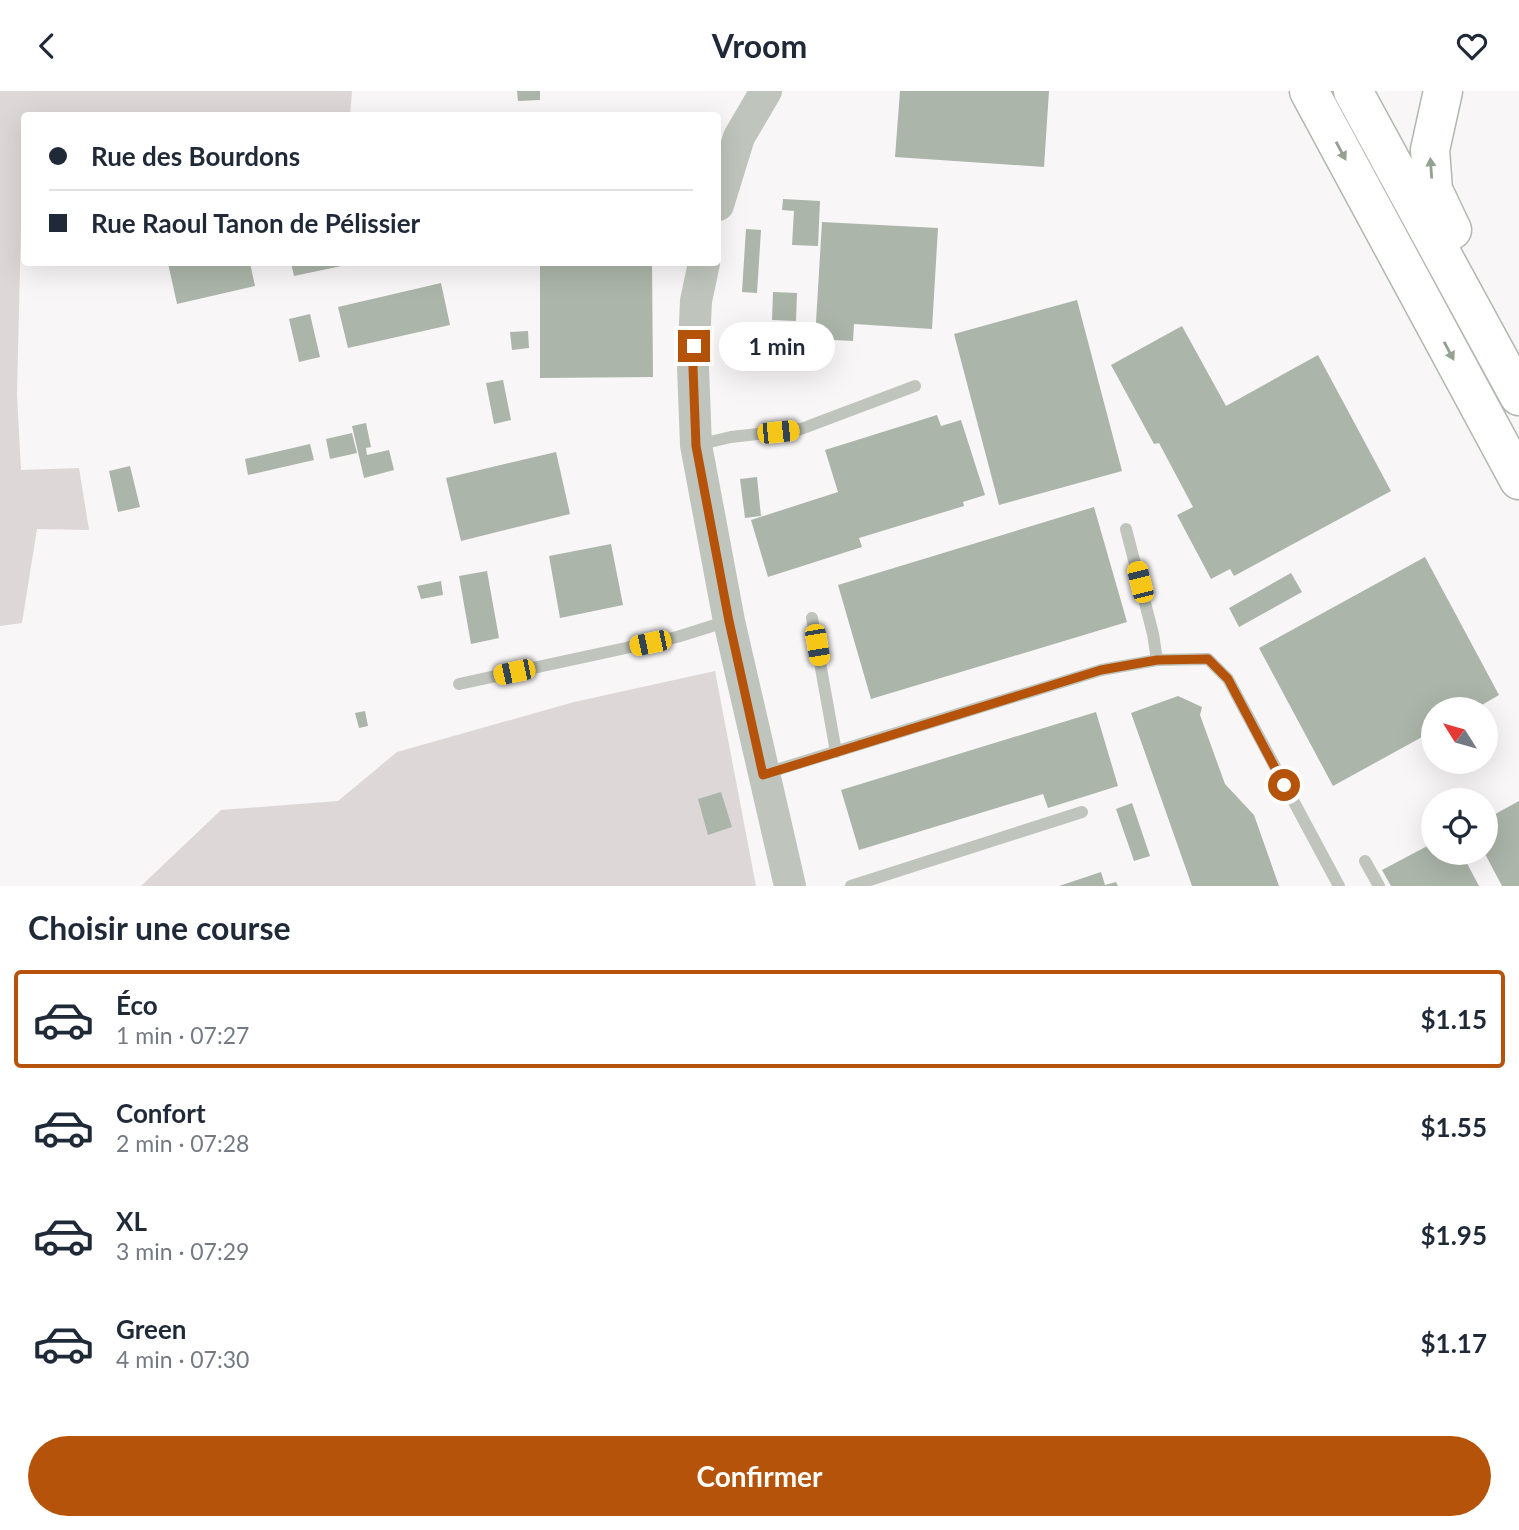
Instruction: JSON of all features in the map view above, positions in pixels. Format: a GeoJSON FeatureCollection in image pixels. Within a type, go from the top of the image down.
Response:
{"type":"FeatureCollection","features":[{"type":"Feature","properties":{"kind":"main road"},"geometry":{"type":"LineString","coordinates":[[1309,91],[1519,480]]}},
{"type":"Feature","properties":{"kind":"main road"},"geometry":{"type":"LineString","coordinates":[[1353,91],[1519,396]]}},
{"type":"Feature","properties":{"kind":"main road"},"geometry":{"type":"LineString","coordinates":[[1443,91],[1430,150],[1433,190],[1519,363]]}},
{"type":"Feature","properties":{"kind":"street"},"geometry":{"type":"LineString","coordinates":[[721,195],[739,137],[766,91]]}},
{"type":"Feature","properties":{"kind":"street"},"geometry":{"type":"LineString","coordinates":[[703,266],[696,301],[693,368],[696,446],[729,621],[790,886]]}},
{"type":"Feature","properties":{"kind":"lane"},"geometry":{"type":"LineString","coordinates":[[696,446],[731,437],[801,429],[915,386]]}},
{"type":"Feature","properties":{"kind":"lane"},"geometry":{"type":"LineString","coordinates":[[1126,529],[1157,660]]}},
{"type":"Feature","properties":{"kind":"lane"},"geometry":{"type":"LineString","coordinates":[[812,618],[836,752]]}},
{"type":"Feature","properties":{"kind":"lane"},"geometry":{"type":"LineString","coordinates":[[459,684],[677,637],[729,621]]}},
{"type":"Feature","properties":{"kind":"lane"},"geometry":{"type":"LineString","coordinates":[[763,775],[1101,670],[1157,660],[1208,659],[1228,679],[1339,886]]}},
{"type":"Feature","properties":{"kind":"lane"},"geometry":{"type":"LineString","coordinates":[[851,886],[1082,812]]}},
{"type":"Feature","properties":{"kind":"lane"},"geometry":{"type":"LineString","coordinates":[[1365,861],[1379,886]]}},
{"type":"Feature","properties":{"kind":"shaded area"},"geometry":{"type":"Polygon","coordinates":[[[0,91],[352,91],[350,112],[21,112],[17,395],[21,470],[79,468],[89,530],[37,529],[22,623],[0,626],[0,91]]]}},
{"type":"Feature","properties":{"kind":"shaded area"},"geometry":{"type":"Polygon","coordinates":[[[715,671],[756,886],[141,886],[221,810],[338,801],[397,752],[574,702],[715,671]]]}},
{"type":"Feature","properties":{"kind":"building"},"geometry":{"type":"Polygon","coordinates":[[[517,91],[540,91],[540,100],[518,101],[517,91]]]}},
{"type":"Feature","properties":{"kind":"building"},"geometry":{"type":"Polygon","coordinates":[[[900,91],[1049,91],[1044,167],[895,157],[900,91]]]}},
{"type":"Feature","properties":{"kind":"building"},"geometry":{"type":"Polygon","coordinates":[[[783,199],[820,201],[818,246],[792,245],[794,211],[782,210],[783,199]]]}},
{"type":"Feature","properties":{"kind":"building"},"geometry":{"type":"Polygon","coordinates":[[[822,222],[938,228],[932,329],[854,324],[853,341],[815,339],[822,222]]]}},
{"type":"Feature","properties":{"kind":"building"},"geometry":{"type":"Polygon","coordinates":[[[746,229],[761,230],[757,293],[742,292],[746,229]]]}},
{"type":"Feature","properties":{"kind":"building"},"geometry":{"type":"Polygon","coordinates":[[[169,266],[251,266],[255,286],[177,304],[169,266]]]}},
{"type":"Feature","properties":{"kind":"building"},"geometry":{"type":"Polygon","coordinates":[[[292,266],[342,266],[294,276],[292,266]]]}},
{"type":"Feature","properties":{"kind":"building"},"geometry":{"type":"Polygon","coordinates":[[[540,266],[652,266],[653,377],[540,378],[540,266]]]}},
{"type":"Feature","properties":{"kind":"building"},"geometry":{"type":"Polygon","coordinates":[[[441,283],[450,325],[348,348],[338,307],[441,283]]]}},
{"type":"Feature","properties":{"kind":"building"},"geometry":{"type":"Polygon","coordinates":[[[773,292],[797,293],[796,321],[772,320],[773,292]]]}},
{"type":"Feature","properties":{"kind":"building"},"geometry":{"type":"Polygon","coordinates":[[[1077,300],[1122,471],[999,505],[954,334],[1077,300]]]}},
{"type":"Feature","properties":{"kind":"building"},"geometry":{"type":"Polygon","coordinates":[[[310,314],[320,357],[299,362],[289,319],[310,314]]]}},
{"type":"Feature","properties":{"kind":"building"},"geometry":{"type":"Polygon","coordinates":[[[1182,326],[1226,406],[1318,355],[1391,491],[1234,576],[1230,569],[1211,579],[1177,515],[1193,507],[1159,443],[1154,444],[1111,365],[1182,326]]]}},
{"type":"Feature","properties":{"kind":"building"},"geometry":{"type":"Polygon","coordinates":[[[528,331],[529,348],[512,350],[510,332],[528,331]]]}},
{"type":"Feature","properties":{"kind":"building"},"geometry":{"type":"Polygon","coordinates":[[[503,380],[511,420],[494,424],[486,383],[503,380]]]}},
{"type":"Feature","properties":{"kind":"building"},"geometry":{"type":"Polygon","coordinates":[[[937,415],[941,426],[961,420],[985,495],[963,502],[964,506],[859,538],[862,547],[768,577],[751,520],[838,492],[825,450],[937,415]]]}},
{"type":"Feature","properties":{"kind":"building"},"geometry":{"type":"Polygon","coordinates":[[[366,423],[371,447],[366,448],[367,455],[389,450],[394,470],[364,478],[352,426],[366,423]]]}},
{"type":"Feature","properties":{"kind":"building"},"geometry":{"type":"Polygon","coordinates":[[[352,433],[357,453],[330,459],[326,439],[352,433]]]}},
{"type":"Feature","properties":{"kind":"building"},"geometry":{"type":"Polygon","coordinates":[[[310,444],[314,460],[248,475],[245,459],[310,444]]]}},
{"type":"Feature","properties":{"kind":"building"},"geometry":{"type":"Polygon","coordinates":[[[556,452],[570,514],[461,541],[446,478],[556,452]]]}},
{"type":"Feature","properties":{"kind":"building"},"geometry":{"type":"Polygon","coordinates":[[[130,466],[140,507],[118,512],[109,471],[130,466]]]}},
{"type":"Feature","properties":{"kind":"building"},"geometry":{"type":"Polygon","coordinates":[[[757,477],[761,516],[745,518],[740,479],[757,477]]]}},
{"type":"Feature","properties":{"kind":"building"},"geometry":{"type":"Polygon","coordinates":[[[1094,507],[1127,622],[871,699],[838,585],[1094,507]]]}},
{"type":"Feature","properties":{"kind":"building"},"geometry":{"type":"Polygon","coordinates":[[[611,544],[623,605],[560,618],[549,556],[611,544]]]}},
{"type":"Feature","properties":{"kind":"building"},"geometry":{"type":"Polygon","coordinates":[[[1425,557],[1499,695],[1421,697],[1421,738],[1333,786],[1259,648],[1425,557]]]}},
{"type":"Feature","properties":{"kind":"building"},"geometry":{"type":"Polygon","coordinates":[[[487,571],[499,638],[471,644],[459,576],[487,571]]]}},
{"type":"Feature","properties":{"kind":"building"},"geometry":{"type":"Polygon","coordinates":[[[1291,573],[1302,592],[1239,627],[1229,608],[1291,573]]]}},
{"type":"Feature","properties":{"kind":"building"},"geometry":{"type":"Polygon","coordinates":[[[441,581],[443,595],[421,599],[417,586],[441,581]]]}},
{"type":"Feature","properties":{"kind":"building"},"geometry":{"type":"Polygon","coordinates":[[[1178,696],[1202,707],[1200,715],[1225,784],[1254,815],[1279,886],[1192,886],[1131,713],[1178,696]]]}},
{"type":"Feature","properties":{"kind":"building"},"geometry":{"type":"Polygon","coordinates":[[[365,711],[368,726],[359,728],[355,713],[365,711]]]}},
{"type":"Feature","properties":{"kind":"building"},"geometry":{"type":"Polygon","coordinates":[[[1096,712],[1118,786],[1048,808],[1043,794],[859,850],[841,790],[1096,712]]]}},
{"type":"Feature","properties":{"kind":"building"},"geometry":{"type":"Polygon","coordinates":[[[721,792],[732,827],[708,835],[698,799],[721,792]]]}},
{"type":"Feature","properties":{"kind":"building"},"geometry":{"type":"Polygon","coordinates":[[[1519,801],[1519,886],[1502,886],[1491,865],[1498,865],[1498,812],[1519,801]]]}},
{"type":"Feature","properties":{"kind":"building"},"geometry":{"type":"Polygon","coordinates":[[[1132,803],[1150,856],[1134,861],[1116,809],[1132,803]]]}},
{"type":"Feature","properties":{"kind":"building"},"geometry":{"type":"Polygon","coordinates":[[[1421,849],[1421,865],[1468,865],[1479,886],[1391,886],[1382,870],[1421,849]]]}},
{"type":"Feature","properties":{"kind":"building"},"geometry":{"type":"Polygon","coordinates":[[[1101,872],[1105,885],[1116,882],[1118,886],[1059,886],[1101,872]]]}},
{"type":"Feature","properties":{"kind":"route"},"geometry":{"type":"LineString","coordinates":[[694,346],[696,446],[729,621],[763,775],[1101,670],[1157,660],[1208,659],[1228,679],[1284,785]]}}]}
